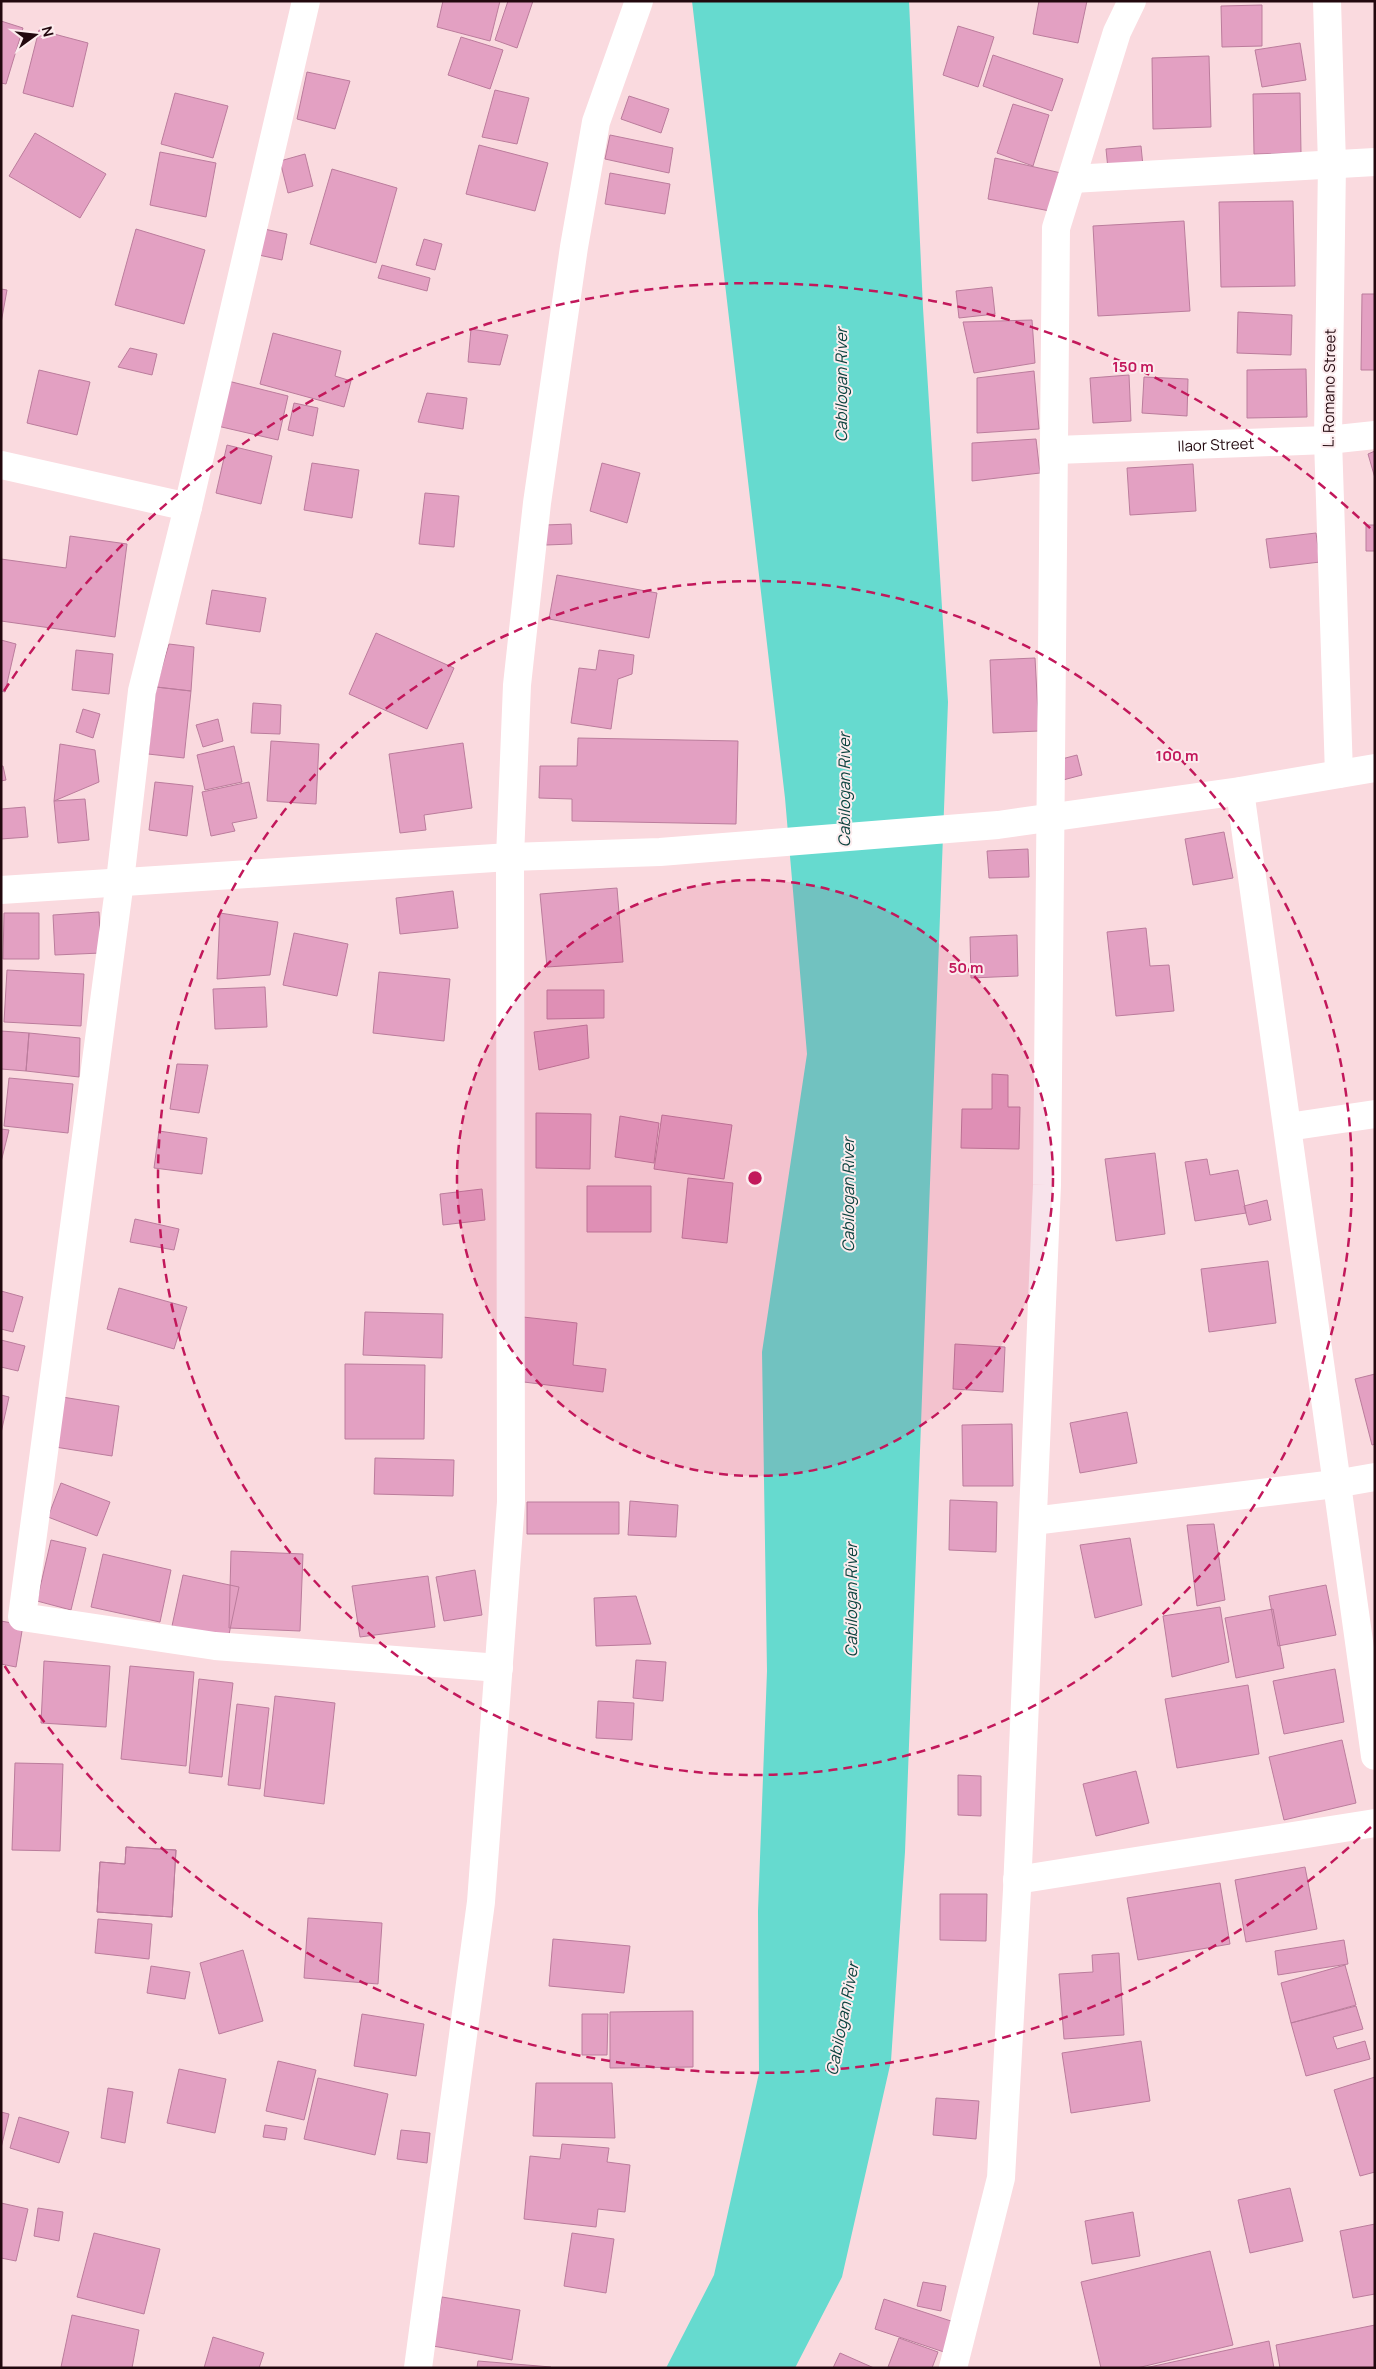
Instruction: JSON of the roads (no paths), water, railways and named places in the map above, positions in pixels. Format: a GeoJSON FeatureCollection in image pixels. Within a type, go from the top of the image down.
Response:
{"type":"FeatureCollection","features":[{"type":"Feature","properties":{"kind":"street"},"geometry":{"type":"LineString","coordinates":[[306,1],[188,507],[142,691],[120,881],[22,1617],[215,1646],[499,1668]]}},
{"type":"Feature","properties":{"kind":"street"},"geometry":{"type":"LineString","coordinates":[[418,2368],[481,1902],[511,1502],[510,857],[517,685],[537,503],[574,247],[596,122],[639,1]]}},
{"type":"Feature","properties":{"kind":"street"},"geometry":{"type":"LineString","coordinates":[[953,2368],[1001,2178],[1017,1880],[1047,1186],[1056,450],[1056,228],[1117,32],[1132,1]]}},
{"type":"Feature","properties":{"kind":"street","name":"L. Romano Street"},"geometry":{"type":"LineString","coordinates":[[1327,1],[1332,164],[1328,440],[1339,774]]}},
{"type":"Feature","properties":{"kind":"street"},"geometry":{"type":"LineString","coordinates":[[1072,179],[1375,162]]}},
{"type":"Feature","properties":{"kind":"street","name":"Ilaor Street"},"geometry":{"type":"LineString","coordinates":[[1056,450],[1328,440],[1375,435]]}},
{"type":"Feature","properties":{"kind":"street"},"geometry":{"type":"LineString","coordinates":[[1,465],[188,507]]}},
{"type":"Feature","properties":{"kind":"street"},"geometry":{"type":"LineString","coordinates":[[1,890],[510,857],[660,852],[998,825],[1240,791],[1375,768]]}},
{"type":"Feature","properties":{"kind":"street"},"geometry":{"type":"LineString","coordinates":[[1240,791],[1288,1128],[1335,1484],[1375,1756]]}},
{"type":"Feature","properties":{"kind":"street"},"geometry":{"type":"LineString","coordinates":[[1288,1128],[1375,1114]]}},
{"type":"Feature","properties":{"kind":"street"},"geometry":{"type":"LineString","coordinates":[[1033,1520],[1335,1484],[1375,1477]]}},
{"type":"Feature","properties":{"kind":"street"},"geometry":{"type":"LineString","coordinates":[[1017,1880],[1375,1823]]}},
{"type":"Feature","properties":{"kind":"water","name":"Cabilogan River"},"geometry":{"type":"Polygon","coordinates":[[[692,1],[909,1],[923,308],[948,702],[905,1852],[891,2061],[842,2277],[795,2368],[666,2368],[714,2275],[759,2073],[758,1911],[767,1671],[762,1352],[807,1054],[785,798],[692,1]]]}}]}
